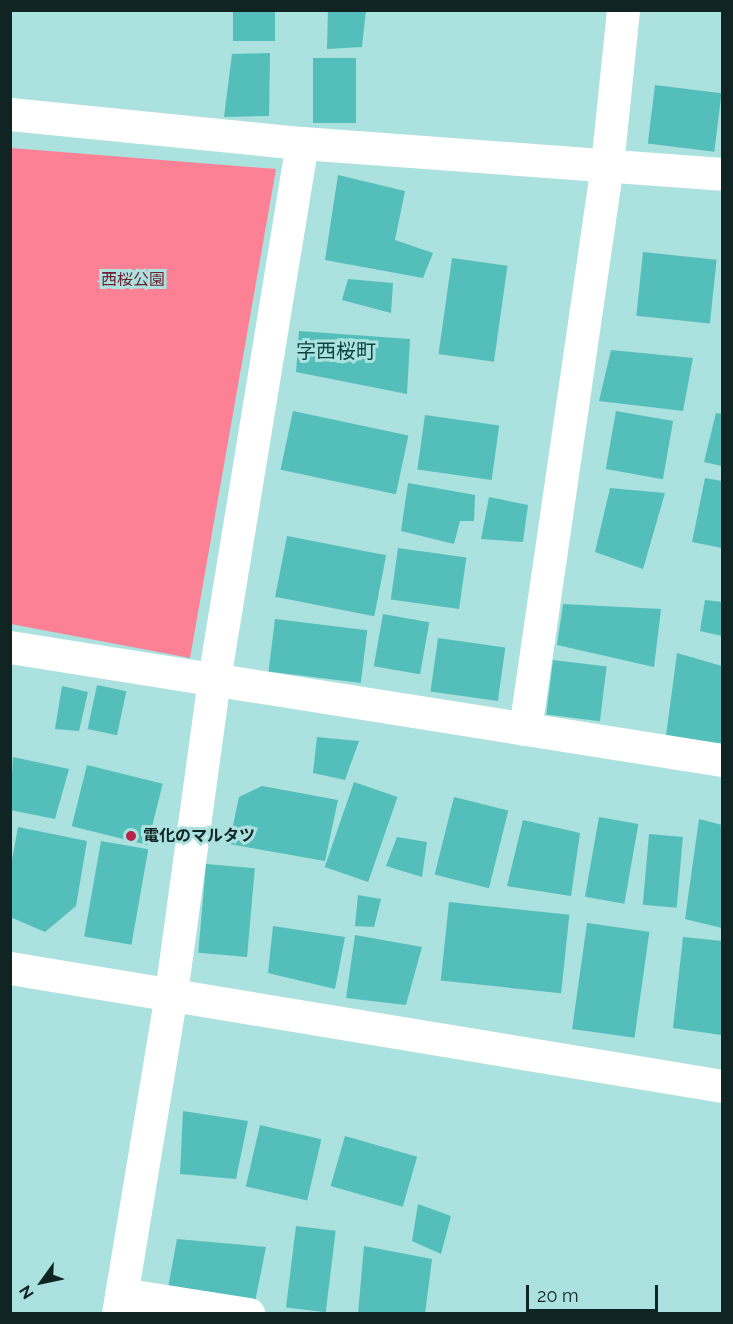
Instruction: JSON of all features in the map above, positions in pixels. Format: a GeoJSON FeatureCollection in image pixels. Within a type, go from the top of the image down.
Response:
{"type":"FeatureCollection","features":[{"type":"Feature","properties":{"kind":"street"},"geometry":{"type":"LineString","coordinates":[[525,729],[607,165],[624,10]]}},
{"type":"Feature","properties":{"kind":"street"},"geometry":{"type":"LineString","coordinates":[[10,114],[302,143],[723,174]]}},
{"type":"Feature","properties":{"kind":"street"},"geometry":{"type":"LineString","coordinates":[[248,1314],[120,1304],[171,993],[214,680],[302,143]]}},
{"type":"Feature","properties":{"kind":"street"},"geometry":{"type":"LineString","coordinates":[[10,647],[723,760]]}},
{"type":"Feature","properties":{"kind":"street"},"geometry":{"type":"LineString","coordinates":[[10,968],[723,1086]]}},
{"type":"Feature","properties":{"kind":"green space","name":"西桜公園"},"geometry":{"type":"Polygon","coordinates":[[[11,148],[276,169],[190,658],[11,624],[11,148]]]}},
{"type":"Feature","properties":{"kind":"building"},"geometry":{"type":"Polygon","coordinates":[[[233,10],[275,10],[275,41],[233,41],[233,10]]]}},
{"type":"Feature","properties":{"kind":"building"},"geometry":{"type":"Polygon","coordinates":[[[328,10],[366,10],[362,47],[327,49],[328,10]]]}},
{"type":"Feature","properties":{"kind":"building"},"geometry":{"type":"Polygon","coordinates":[[[270,53],[269,116],[224,117],[232,54],[270,53]]]}},
{"type":"Feature","properties":{"kind":"building"},"geometry":{"type":"Polygon","coordinates":[[[313,58],[356,58],[356,123],[313,123],[313,58]]]}},
{"type":"Feature","properties":{"kind":"building"},"geometry":{"type":"Polygon","coordinates":[[[655,85],[722,93],[714,152],[648,144],[655,85]]]}},
{"type":"Feature","properties":{"kind":"building"},"geometry":{"type":"Polygon","coordinates":[[[338,175],[405,191],[395,240],[433,253],[423,278],[325,260],[338,175]]]}},
{"type":"Feature","properties":{"kind":"building"},"geometry":{"type":"Polygon","coordinates":[[[643,252],[717,260],[710,323],[636,316],[643,252]]]}},
{"type":"Feature","properties":{"kind":"building"},"geometry":{"type":"Polygon","coordinates":[[[452,258],[507,266],[494,362],[439,354],[452,258]]]}},
{"type":"Feature","properties":{"kind":"building"},"geometry":{"type":"Polygon","coordinates":[[[348,279],[393,283],[391,313],[342,300],[348,279]]]}},
{"type":"Feature","properties":{"kind":"building"},"geometry":{"type":"Polygon","coordinates":[[[299,331],[410,339],[407,394],[296,372],[299,331]]]}},
{"type":"Feature","properties":{"kind":"building"},"geometry":{"type":"Polygon","coordinates":[[[611,350],[693,358],[683,411],[599,401],[611,350]]]}},
{"type":"Feature","properties":{"kind":"building"},"geometry":{"type":"Polygon","coordinates":[[[293,411],[408,436],[396,494],[281,470],[293,411]]]}},
{"type":"Feature","properties":{"kind":"building"},"geometry":{"type":"Polygon","coordinates":[[[616,411],[673,421],[663,479],[606,469],[616,411]]]}},
{"type":"Feature","properties":{"kind":"building"},"geometry":{"type":"Polygon","coordinates":[[[716,413],[722,414],[722,466],[704,462],[716,413]]]}},
{"type":"Feature","properties":{"kind":"building"},"geometry":{"type":"Polygon","coordinates":[[[425,415],[499,425],[492,480],[417,469],[425,415]]]}},
{"type":"Feature","properties":{"kind":"building"},"geometry":{"type":"Polygon","coordinates":[[[705,478],[722,481],[722,548],[692,542],[705,478]]]}},
{"type":"Feature","properties":{"kind":"building"},"geometry":{"type":"Polygon","coordinates":[[[408,483],[475,495],[474,521],[460,521],[454,544],[401,531],[408,483]]]}},
{"type":"Feature","properties":{"kind":"building"},"geometry":{"type":"Polygon","coordinates":[[[610,488],[665,493],[643,569],[595,552],[610,488]]]}},
{"type":"Feature","properties":{"kind":"building"},"geometry":{"type":"Polygon","coordinates":[[[489,497],[528,505],[523,542],[481,539],[489,497]]]}},
{"type":"Feature","properties":{"kind":"building"},"geometry":{"type":"Polygon","coordinates":[[[287,536],[386,555],[374,616],[275,597],[287,536]]]}},
{"type":"Feature","properties":{"kind":"building"},"geometry":{"type":"Polygon","coordinates":[[[398,548],[466,558],[459,609],[391,599],[398,548]]]}},
{"type":"Feature","properties":{"kind":"building"},"geometry":{"type":"Polygon","coordinates":[[[705,600],[722,602],[722,636],[700,631],[705,600]]]}},
{"type":"Feature","properties":{"kind":"building"},"geometry":{"type":"Polygon","coordinates":[[[563,604],[661,609],[654,667],[557,645],[563,604]]]}},
{"type":"Feature","properties":{"kind":"building"},"geometry":{"type":"Polygon","coordinates":[[[383,614],[429,622],[420,674],[374,666],[383,614]]]}},
{"type":"Feature","properties":{"kind":"building"},"geometry":{"type":"Polygon","coordinates":[[[275,619],[367,630],[361,683],[269,672],[275,619]]]}},
{"type":"Feature","properties":{"kind":"building"},"geometry":{"type":"Polygon","coordinates":[[[438,638],[505,647],[498,701],[430,691],[438,638]]]}},
{"type":"Feature","properties":{"kind":"building"},"geometry":{"type":"Polygon","coordinates":[[[677,653],[722,666],[722,744],[666,736],[677,653]]]}},
{"type":"Feature","properties":{"kind":"building"},"geometry":{"type":"Polygon","coordinates":[[[553,660],[607,667],[600,721],[546,715],[553,660]]]}},
{"type":"Feature","properties":{"kind":"building"},"geometry":{"type":"Polygon","coordinates":[[[97,685],[126,691],[117,735],[88,729],[97,685]]]}},
{"type":"Feature","properties":{"kind":"building"},"geometry":{"type":"Polygon","coordinates":[[[62,686],[88,692],[79,731],[55,729],[62,686]]]}},
{"type":"Feature","properties":{"kind":"building"},"geometry":{"type":"Polygon","coordinates":[[[317,737],[359,741],[345,780],[313,773],[317,737]]]}},
{"type":"Feature","properties":{"kind":"building"},"geometry":{"type":"Polygon","coordinates":[[[13,757],[69,769],[55,819],[10,810],[13,757]]]}},
{"type":"Feature","properties":{"kind":"building"},"geometry":{"type":"Polygon","coordinates":[[[87,765],[163,784],[147,845],[72,826],[87,765]]]}},
{"type":"Feature","properties":{"kind":"building"},"geometry":{"type":"Polygon","coordinates":[[[354,782],[397,797],[368,882],[325,867],[354,782]]]}},
{"type":"Feature","properties":{"kind":"building"},"geometry":{"type":"Polygon","coordinates":[[[262,786],[338,800],[325,861],[229,844],[239,797],[262,786]]]}},
{"type":"Feature","properties":{"kind":"building"},"geometry":{"type":"Polygon","coordinates":[[[454,797],[508,811],[489,888],[435,875],[454,797]]]}},
{"type":"Feature","properties":{"kind":"building"},"geometry":{"type":"Polygon","coordinates":[[[599,817],[638,824],[624,904],[585,897],[599,817]]]}},
{"type":"Feature","properties":{"kind":"building"},"geometry":{"type":"Polygon","coordinates":[[[699,819],[722,825],[722,928],[685,919],[699,819]]]}},
{"type":"Feature","properties":{"kind":"building"},"geometry":{"type":"Polygon","coordinates":[[[523,820],[580,833],[571,896],[507,886],[523,820]]]}},
{"type":"Feature","properties":{"kind":"building"},"geometry":{"type":"Polygon","coordinates":[[[18,827],[87,841],[76,906],[45,932],[10,917],[10,871],[18,827]]]}},
{"type":"Feature","properties":{"kind":"building"},"geometry":{"type":"Polygon","coordinates":[[[649,834],[683,837],[677,908],[643,905],[649,834]]]}},
{"type":"Feature","properties":{"kind":"building"},"geometry":{"type":"Polygon","coordinates":[[[397,837],[427,842],[422,877],[386,866],[397,837]]]}},
{"type":"Feature","properties":{"kind":"building"},"geometry":{"type":"Polygon","coordinates":[[[101,841],[148,849],[131,945],[84,937],[101,841]]]}},
{"type":"Feature","properties":{"kind":"building"},"geometry":{"type":"Polygon","coordinates":[[[206,864],[255,868],[247,957],[198,953],[206,864]]]}},
{"type":"Feature","properties":{"kind":"building"},"geometry":{"type":"Polygon","coordinates":[[[358,895],[381,899],[374,927],[355,926],[358,895]]]}},
{"type":"Feature","properties":{"kind":"building"},"geometry":{"type":"Polygon","coordinates":[[[449,902],[569,915],[561,993],[441,981],[449,902]]]}},
{"type":"Feature","properties":{"kind":"building"},"geometry":{"type":"Polygon","coordinates":[[[587,923],[649,932],[634,1038],[572,1029],[587,923]]]}},
{"type":"Feature","properties":{"kind":"building"},"geometry":{"type":"Polygon","coordinates":[[[273,926],[345,937],[335,989],[268,973],[273,926]]]}},
{"type":"Feature","properties":{"kind":"building"},"geometry":{"type":"Polygon","coordinates":[[[355,935],[422,947],[406,1005],[346,998],[355,935]]]}},
{"type":"Feature","properties":{"kind":"building"},"geometry":{"type":"Polygon","coordinates":[[[683,937],[722,941],[721,1035],[673,1028],[683,937]]]}},
{"type":"Feature","properties":{"kind":"building"},"geometry":{"type":"Polygon","coordinates":[[[183,1111],[248,1121],[236,1179],[180,1174],[183,1111]]]}},
{"type":"Feature","properties":{"kind":"building"},"geometry":{"type":"Polygon","coordinates":[[[260,1125],[321,1139],[307,1201],[246,1186],[260,1125]]]}},
{"type":"Feature","properties":{"kind":"building"},"geometry":{"type":"Polygon","coordinates":[[[345,1136],[417,1157],[403,1207],[331,1186],[345,1136]]]}},
{"type":"Feature","properties":{"kind":"building"},"geometry":{"type":"Polygon","coordinates":[[[418,1204],[451,1216],[441,1254],[412,1241],[418,1204]]]}},
{"type":"Feature","properties":{"kind":"building"},"geometry":{"type":"Polygon","coordinates":[[[296,1226],[336,1231],[326,1312],[286,1307],[296,1226]]]}},
{"type":"Feature","properties":{"kind":"building"},"geometry":{"type":"Polygon","coordinates":[[[177,1239],[266,1247],[255,1302],[168,1288],[177,1239]]]}},
{"type":"Feature","properties":{"kind":"building"},"geometry":{"type":"Polygon","coordinates":[[[364,1246],[432,1259],[425,1314],[358,1314],[364,1246]]]}},
{"type":"Feature","properties":{"kind":"place","name":"電化のマルタツ"},"geometry":{"type":"Point","coordinates":[131,836]}},
{"type":"Feature","properties":{"kind":"district","name":"字西桜町"},"geometry":{"type":"Point","coordinates":[336,351]}}]}
